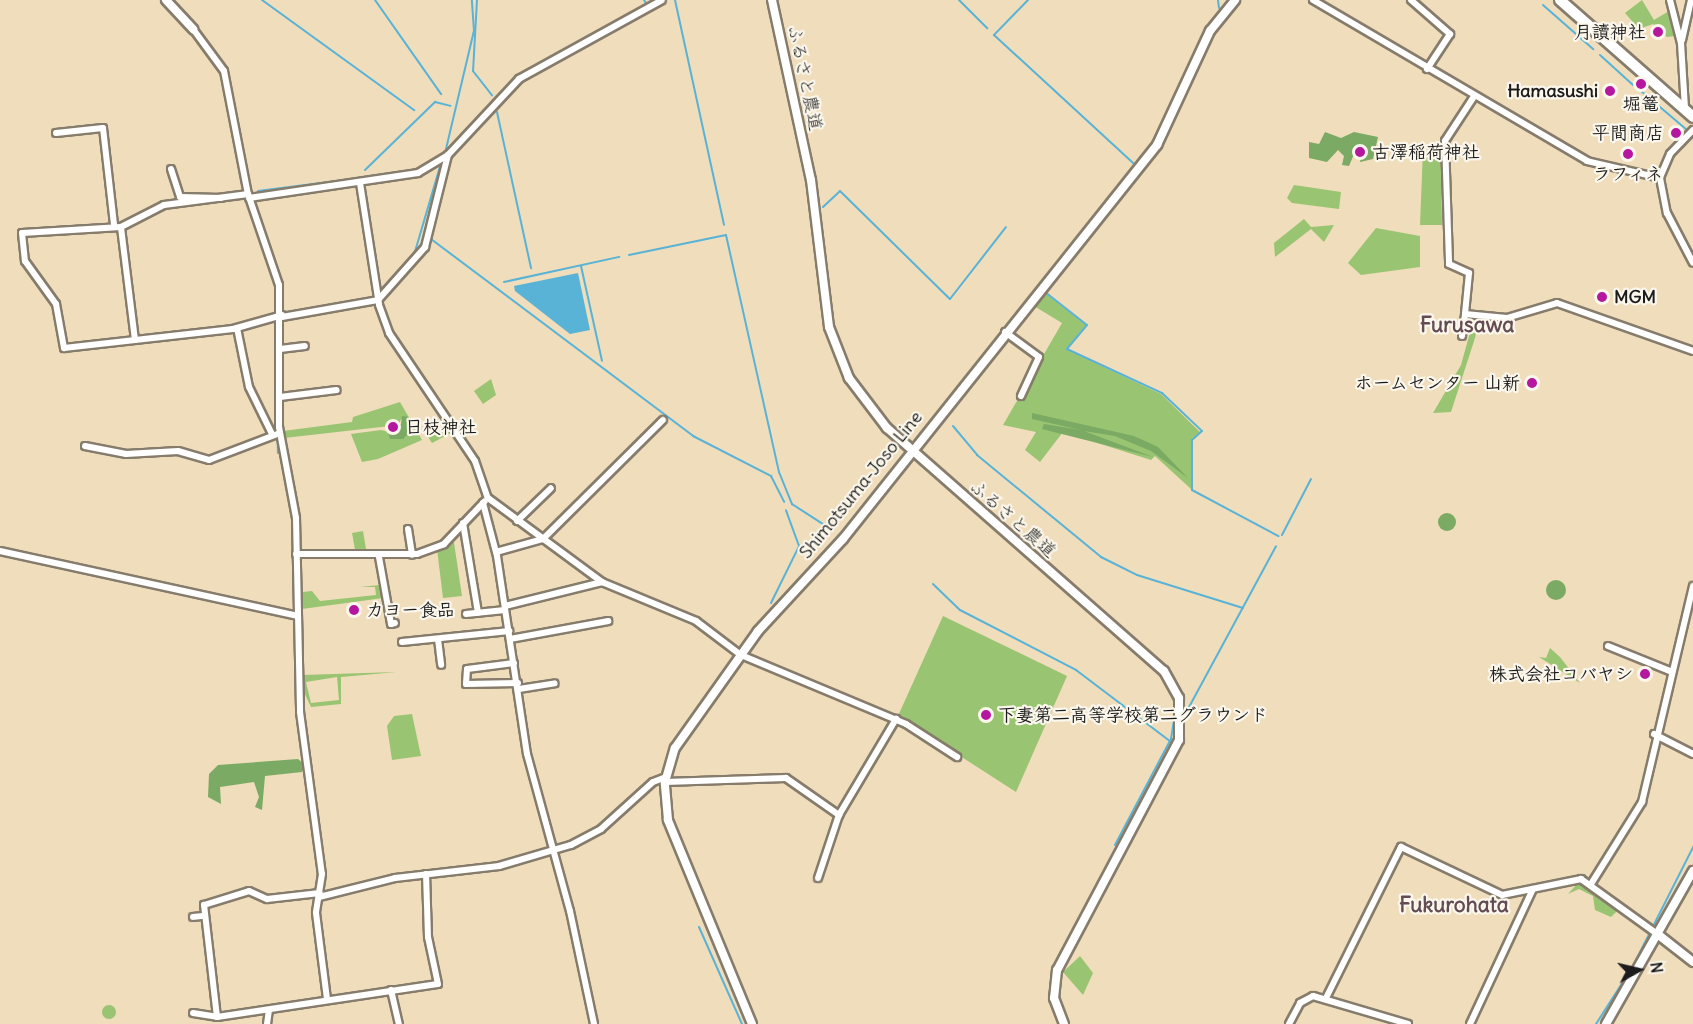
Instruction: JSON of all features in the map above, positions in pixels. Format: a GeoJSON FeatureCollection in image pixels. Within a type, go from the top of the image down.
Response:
{"type":"FeatureCollection","features":[{"type":"Feature","properties":{"kind":"highway"},"geometry":{"type":"LineString","coordinates":[[1560,0],[1689,113]]}},
{"type":"Feature","properties":{"kind":"main road","name":"Shimotsuma-Joso Line"},"geometry":{"type":"LineString","coordinates":[[752,1024],[670,827],[666,779],[679,740],[741,655],[843,539],[1004,331],[1157,145],[1210,32],[1234,0]]}},
{"type":"Feature","properties":{"kind":"street"},"geometry":{"type":"LineString","coordinates":[[166,0],[193,29],[224,71],[249,196],[277,274],[282,316],[280,397],[276,433]]}},
{"type":"Feature","properties":{"kind":"street"},"geometry":{"type":"LineString","coordinates":[[448,155],[425,247],[378,300],[282,316],[237,328],[64,348],[56,304],[25,261],[22,233],[114,225],[121,227],[164,205],[360,183],[418,173],[448,155],[519,79],[662,0]]}},
{"type":"Feature","properties":{"kind":"street","name":"ふるさと農道"},"geometry":{"type":"LineString","coordinates":[[772,0],[809,171],[834,344],[863,402],[911,450],[1164,671],[1180,701],[1179,740],[1057,970],[1054,998],[1064,1024]]}},
{"type":"Feature","properties":{"kind":"street"},"geometry":{"type":"LineString","coordinates":[[1313,0],[1473,98],[1595,164],[1660,178]]}},
{"type":"Feature","properties":{"kind":"street"},"geometry":{"type":"LineString","coordinates":[[1411,0],[1450,34],[1427,69]]}},
{"type":"Feature","properties":{"kind":"street"},"geometry":{"type":"LineString","coordinates":[[1670,0],[1681,43],[1689,113]]}},
{"type":"Feature","properties":{"kind":"street"},"geometry":{"type":"LineString","coordinates":[[1681,43],[1691,0]]}},
{"type":"Feature","properties":{"kind":"street"},"geometry":{"type":"LineString","coordinates":[[1462,336],[1469,273],[1449,264],[1445,141],[1473,98]]}},
{"type":"Feature","properties":{"kind":"street"},"geometry":{"type":"LineString","coordinates":[[56,133],[103,128],[114,225]]}},
{"type":"Feature","properties":{"kind":"street"},"geometry":{"type":"LineString","coordinates":[[1693,130],[1670,154],[1660,178],[1667,213],[1693,263]]}},
{"type":"Feature","properties":{"kind":"street"},"geometry":{"type":"LineString","coordinates":[[171,169],[180,197],[221,198]]}},
{"type":"Feature","properties":{"kind":"street"},"geometry":{"type":"LineString","coordinates":[[360,183],[378,300],[395,346],[475,461],[496,552],[518,686],[526,754],[594,1024]]}},
{"type":"Feature","properties":{"kind":"street"},"geometry":{"type":"LineString","coordinates":[[121,227],[135,340]]}},
{"type":"Feature","properties":{"kind":"street"},"geometry":{"type":"LineString","coordinates":[[1465,314],[1497,319],[1557,303],[1693,351]]}},
{"type":"Feature","properties":{"kind":"street"},"geometry":{"type":"LineString","coordinates":[[237,328],[249,387],[276,433],[294,509],[300,719],[320,895],[316,923],[327,999]]}},
{"type":"Feature","properties":{"kind":"street"},"geometry":{"type":"LineString","coordinates":[[1004,331],[1039,357],[1021,396]]}},
{"type":"Feature","properties":{"kind":"street"},"geometry":{"type":"LineString","coordinates":[[280,349],[305,346]]}},
{"type":"Feature","properties":{"kind":"street"},"geometry":{"type":"LineString","coordinates":[[280,397],[337,390]]}},
{"type":"Feature","properties":{"kind":"street"},"geometry":{"type":"LineString","coordinates":[[496,552],[543,539],[663,420]]}},
{"type":"Feature","properties":{"kind":"street"},"geometry":{"type":"LineString","coordinates":[[85,446],[126,454],[178,451],[209,460],[276,433]]}},
{"type":"Feature","properties":{"kind":"street"},"geometry":{"type":"LineString","coordinates":[[517,521],[551,488]]}},
{"type":"Feature","properties":{"kind":"street"},"geometry":{"type":"LineString","coordinates":[[485,501],[602,582],[696,621],[741,655],[896,720],[957,757]]}},
{"type":"Feature","properties":{"kind":"street"},"geometry":{"type":"LineString","coordinates":[[296,554],[380,557],[412,555],[444,544],[485,501]]}},
{"type":"Feature","properties":{"kind":"street"},"geometry":{"type":"LineString","coordinates":[[463,523],[478,613]]}},
{"type":"Feature","properties":{"kind":"street"},"geometry":{"type":"LineString","coordinates":[[408,529],[412,555]]}},
{"type":"Feature","properties":{"kind":"street"},"geometry":{"type":"LineString","coordinates":[[0,550],[297,616]]}},
{"type":"Feature","properties":{"kind":"street"},"geometry":{"type":"LineString","coordinates":[[380,557],[391,624],[395,623]]}},
{"type":"Feature","properties":{"kind":"street"},"geometry":{"type":"LineString","coordinates":[[466,614],[505,608],[602,582]]}},
{"type":"Feature","properties":{"kind":"street"},"geometry":{"type":"LineString","coordinates":[[1591,884],[1640,808],[1654,734],[1693,586]]}},
{"type":"Feature","properties":{"kind":"street"},"geometry":{"type":"LineString","coordinates":[[510,639],[608,621]]}},
{"type":"Feature","properties":{"kind":"street"},"geometry":{"type":"LineString","coordinates":[[402,642],[509,631]]}},
{"type":"Feature","properties":{"kind":"street"},"geometry":{"type":"LineString","coordinates":[[438,639],[441,664]]}},
{"type":"Feature","properties":{"kind":"street"},"geometry":{"type":"LineString","coordinates":[[1608,646],[1670,671]]}},
{"type":"Feature","properties":{"kind":"street"},"geometry":{"type":"LineString","coordinates":[[514,663],[467,669],[466,684],[518,686],[555,683]]}},
{"type":"Feature","properties":{"kind":"street"},"geometry":{"type":"LineString","coordinates":[[818,878],[839,815],[896,720]]}},
{"type":"Feature","properties":{"kind":"street"},"geometry":{"type":"LineString","coordinates":[[1654,734],[1693,754]]}},
{"type":"Feature","properties":{"kind":"street"},"geometry":{"type":"LineString","coordinates":[[217,1017],[203,916],[206,902],[249,891],[267,899],[320,895],[426,874],[499,866],[588,838],[653,782],[666,779],[786,778],[839,815]]}},
{"type":"Feature","properties":{"kind":"street"},"geometry":{"type":"LineString","coordinates":[[1326,998],[1401,847],[1502,895],[1572,878],[1591,884],[1693,962]]}},
{"type":"Feature","properties":{"kind":"street"},"geometry":{"type":"LineString","coordinates":[[1606,1024],[1654,934],[1693,871]]}},
{"type":"Feature","properties":{"kind":"street"},"geometry":{"type":"LineString","coordinates":[[193,1013],[217,1017],[438,984],[428,937],[426,874]]}},
{"type":"Feature","properties":{"kind":"street"},"geometry":{"type":"LineString","coordinates":[[1470,1024],[1533,889]]}},
{"type":"Feature","properties":{"kind":"street"},"geometry":{"type":"LineString","coordinates":[[193,917],[203,916]]}},
{"type":"Feature","properties":{"kind":"street"},"geometry":{"type":"LineString","coordinates":[[391,990],[399,1024]]}},
{"type":"Feature","properties":{"kind":"street"},"geometry":{"type":"LineString","coordinates":[[1289,1024],[1305,998],[1326,998],[1408,1024]]}},
{"type":"Feature","properties":{"kind":"street"},"geometry":{"type":"LineString","coordinates":[[267,1024],[269,1010]]}},
{"type":"Feature","properties":{"kind":"green space"},"geometry":{"type":"Polygon","coordinates":[[[1642,0],[1654,20],[1669,11],[1675,36],[1667,37],[1653,24],[1639,29],[1625,13],[1642,0]]]}},
{"type":"Feature","properties":{"kind":"green space"},"geometry":{"type":"Polygon","coordinates":[[[1325,132],[1341,138],[1354,132],[1378,137],[1373,159],[1360,162],[1363,147],[1357,147],[1349,166],[1342,165],[1344,156],[1338,150],[1327,162],[1309,158],[1309,142],[1319,144],[1325,132]]]}},
{"type":"Feature","properties":{"kind":"green space"},"geometry":{"type":"Polygon","coordinates":[[[1423,149],[1441,162],[1442,225],[1420,225],[1423,149]]]}},
{"type":"Feature","properties":{"kind":"green space"},"geometry":{"type":"Polygon","coordinates":[[[1294,185],[1341,192],[1339,209],[1292,203],[1287,198],[1294,185]]]}},
{"type":"Feature","properties":{"kind":"green space"},"geometry":{"type":"Polygon","coordinates":[[[1304,219],[1311,227],[1334,225],[1324,242],[1311,229],[1275,257],[1274,243],[1304,219]]]}},
{"type":"Feature","properties":{"kind":"green space"},"geometry":{"type":"Polygon","coordinates":[[[1376,228],[1420,236],[1420,267],[1361,275],[1348,263],[1376,228]]]}},
{"type":"Feature","properties":{"kind":"green space"},"geometry":{"type":"Polygon","coordinates":[[[1045,293],[1086,325],[1066,349],[1161,394],[1200,432],[1191,440],[1191,489],[1155,456],[1151,460],[1063,432],[1040,462],[1025,450],[1036,432],[1003,425],[1062,323],[1034,306],[1045,293]]]}},
{"type":"Feature","properties":{"kind":"green space"},"geometry":{"type":"Polygon","coordinates":[[[1474,318],[1479,320],[1475,338],[1451,412],[1433,413],[1461,365],[1474,318]]]}},
{"type":"Feature","properties":{"kind":"green space"},"geometry":{"type":"Polygon","coordinates":[[[491,379],[496,395],[483,404],[474,391],[491,379]]]}},
{"type":"Feature","properties":{"kind":"green space"},"geometry":{"type":"Polygon","coordinates":[[[400,402],[422,440],[378,459],[362,462],[351,434],[381,430],[404,436],[412,428],[401,419],[399,425],[284,438],[283,431],[352,422],[353,417],[400,402]]]}},
{"type":"Feature","properties":{"kind":"green space"},"geometry":{"type":"Polygon","coordinates":[[[1032,413],[1134,436],[1158,447],[1188,478],[1151,451],[1115,436],[1084,431],[1153,457],[1042,429],[1044,424],[1081,430],[1032,419],[1032,413]]]}},
{"type":"Feature","properties":{"kind":"green space"},"geometry":{"type":"Polygon","coordinates":[[[402,416],[409,417],[411,430],[403,439],[390,439],[387,429],[401,424],[402,416]]]}},
{"type":"Feature","properties":{"kind":"green space"},"geometry":{"type":"Polygon","coordinates":[[[449,426],[453,432],[432,443],[428,437],[449,426]]]}},
{"type":"Feature","properties":{"kind":"green space"},"geometry":{"type":"Polygon","coordinates":[[[1443,513],[1451,513],[1456,518],[1454,529],[1443,531],[1438,526],[1438,518],[1443,513]]]}},
{"type":"Feature","properties":{"kind":"green space"},"geometry":{"type":"Polygon","coordinates":[[[363,531],[367,555],[356,555],[352,533],[363,531]]]}},
{"type":"Feature","properties":{"kind":"green space"},"geometry":{"type":"Polygon","coordinates":[[[453,536],[462,596],[443,598],[437,549],[453,536]]]}},
{"type":"Feature","properties":{"kind":"green space"},"geometry":{"type":"Polygon","coordinates":[[[1552,580],[1560,580],[1566,586],[1566,594],[1560,600],[1552,600],[1546,594],[1546,586],[1552,580]]]}},
{"type":"Feature","properties":{"kind":"green space"},"geometry":{"type":"Polygon","coordinates":[[[380,585],[383,598],[302,609],[303,592],[312,591],[320,601],[376,595],[375,587],[360,587],[380,585]]]}},
{"type":"Feature","properties":{"kind":"green space","name":"下妻第二高等学校第二グラウンド"},"geometry":{"type":"Polygon","coordinates":[[[943,616],[1067,676],[1016,792],[898,716],[943,616]]]}},
{"type":"Feature","properties":{"kind":"green space"},"geometry":{"type":"Polygon","coordinates":[[[1550,648],[1580,683],[1539,657],[1546,658],[1550,648]]]}},
{"type":"Feature","properties":{"kind":"green space"},"geometry":{"type":"Polygon","coordinates":[[[397,672],[341,677],[341,704],[311,707],[302,688],[302,675],[397,672]],[[337,677],[306,682],[311,703],[339,700],[337,677]]]}},
{"type":"Feature","properties":{"kind":"green space"},"geometry":{"type":"Polygon","coordinates":[[[412,714],[421,756],[392,760],[387,726],[394,716],[412,714]]]}},
{"type":"Feature","properties":{"kind":"green space"},"geometry":{"type":"Polygon","coordinates":[[[298,759],[305,765],[302,772],[265,776],[262,810],[255,807],[259,797],[254,782],[220,787],[221,804],[208,797],[209,774],[218,765],[298,759]]]}},
{"type":"Feature","properties":{"kind":"green space"},"geometry":{"type":"Polygon","coordinates":[[[1579,882],[1620,908],[1611,917],[1595,910],[1593,896],[1579,889],[1568,894],[1579,882]]]}},
{"type":"Feature","properties":{"kind":"green space"},"geometry":{"type":"Polygon","coordinates":[[[1080,956],[1093,973],[1083,995],[1063,972],[1080,956]]]}},
{"type":"Feature","properties":{"kind":"green space"},"geometry":{"type":"Polygon","coordinates":[[[106,1005],[112,1005],[116,1012],[112,1019],[106,1019],[102,1015],[102,1009],[106,1005]]]}},
{"type":"Feature","properties":{"kind":"water"},"geometry":{"type":"Polygon","coordinates":[[[578,273],[590,330],[570,334],[515,291],[514,286],[578,273]]]}},
{"type":"Feature","properties":{"kind":"waterway"},"geometry":{"type":"LineString","coordinates":[[262,0],[414,110]]}},
{"type":"Feature","properties":{"kind":"waterway"},"geometry":{"type":"LineString","coordinates":[[375,0],[441,94]]}},
{"type":"Feature","properties":{"kind":"waterway"},"geometry":{"type":"LineString","coordinates":[[446,149],[474,31],[472,0]]}},
{"type":"Feature","properties":{"kind":"waterway"},"geometry":{"type":"LineString","coordinates":[[477,0],[473,71],[492,95]]}},
{"type":"Feature","properties":{"kind":"waterway"},"geometry":{"type":"LineString","coordinates":[[675,0],[724,225]]}},
{"type":"Feature","properties":{"kind":"waterway"},"geometry":{"type":"LineString","coordinates":[[959,0],[987,28]]}},
{"type":"Feature","properties":{"kind":"waterway"},"geometry":{"type":"LineString","coordinates":[[1028,0],[994,35],[1133,163]]}},
{"type":"Feature","properties":{"kind":"waterway"},"geometry":{"type":"LineString","coordinates":[[1218,0],[1219,8]]}},
{"type":"Feature","properties":{"kind":"waterway"},"geometry":{"type":"LineString","coordinates":[[1543,5],[1593,49]]}},
{"type":"Feature","properties":{"kind":"waterway"},"geometry":{"type":"LineString","coordinates":[[1600,55],[1633,85]]}},
{"type":"Feature","properties":{"kind":"waterway"},"geometry":{"type":"LineString","coordinates":[[1641,91],[1687,130]]}},
{"type":"Feature","properties":{"kind":"waterway"},"geometry":{"type":"LineString","coordinates":[[365,170],[435,102],[451,106]]}},
{"type":"Feature","properties":{"kind":"waterway"},"geometry":{"type":"LineString","coordinates":[[497,112],[531,268]]}},
{"type":"Feature","properties":{"kind":"waterway"},"geometry":{"type":"LineString","coordinates":[[414,255],[441,163]]}},
{"type":"Feature","properties":{"kind":"waterway"},"geometry":{"type":"LineString","coordinates":[[258,191],[352,179]]}},
{"type":"Feature","properties":{"kind":"waterway"},"geometry":{"type":"LineString","coordinates":[[823,207],[840,191],[950,299],[1006,227]]}},
{"type":"Feature","properties":{"kind":"waterway"},"geometry":{"type":"LineString","coordinates":[[162,203],[180,199]]}},
{"type":"Feature","properties":{"kind":"waterway"},"geometry":{"type":"LineString","coordinates":[[138,215],[157,205]]}},
{"type":"Feature","properties":{"kind":"waterway"},"geometry":{"type":"LineString","coordinates":[[629,255],[726,235],[779,472],[792,504],[823,524]]}},
{"type":"Feature","properties":{"kind":"waterway"},"geometry":{"type":"LineString","coordinates":[[431,239],[693,436],[771,476],[784,502]]}},
{"type":"Feature","properties":{"kind":"waterway"},"geometry":{"type":"LineString","coordinates":[[504,282],[619,257]]}},
{"type":"Feature","properties":{"kind":"waterway"},"geometry":{"type":"LineString","coordinates":[[581,266],[602,361]]}},
{"type":"Feature","properties":{"kind":"waterway"},"geometry":{"type":"LineString","coordinates":[[381,292],[388,284]]}},
{"type":"Feature","properties":{"kind":"waterway"},"geometry":{"type":"LineString","coordinates":[[1045,292],[1087,325],[1067,349],[1162,393],[1202,431],[1192,440],[1192,490],[1278,536]]}},
{"type":"Feature","properties":{"kind":"waterway"},"geometry":{"type":"LineString","coordinates":[[276,330],[278,453]]}},
{"type":"Feature","properties":{"kind":"waterway"},"geometry":{"type":"LineString","coordinates":[[953,426],[977,455],[1101,557],[1137,575],[1243,608]]}},
{"type":"Feature","properties":{"kind":"waterway"},"geometry":{"type":"LineString","coordinates":[[1282,535],[1311,479]]}},
{"type":"Feature","properties":{"kind":"waterway"},"geometry":{"type":"LineString","coordinates":[[771,603],[799,546],[786,510]]}},
{"type":"Feature","properties":{"kind":"waterway"},"geometry":{"type":"LineString","coordinates":[[1188,709],[1276,546]]}},
{"type":"Feature","properties":{"kind":"waterway"},"geometry":{"type":"LineString","coordinates":[[933,584],[960,610],[1076,670],[1170,741]]}},
{"type":"Feature","properties":{"kind":"waterway"},"geometry":{"type":"LineString","coordinates":[[1115,845],[1171,739],[1175,714]]}},
{"type":"Feature","properties":{"kind":"waterway"},"geometry":{"type":"LineString","coordinates":[[1596,1024],[1632,968],[1693,847]]}},
{"type":"Feature","properties":{"kind":"waterway"},"geometry":{"type":"LineString","coordinates":[[699,927],[742,1024]]}},
{"type":"Feature","properties":{"kind":"place","name":"月讀神社"},"geometry":{"type":"Point","coordinates":[1658,32]}},
{"type":"Feature","properties":{"kind":"place","name":"堀篭"},"geometry":{"type":"Point","coordinates":[1641,84]}},
{"type":"Feature","properties":{"kind":"place","name":"Hamasushi"},"geometry":{"type":"Point","coordinates":[1610,91]}},
{"type":"Feature","properties":{"kind":"place","name":"平間商店"},"geometry":{"type":"Point","coordinates":[1676,133]}},
{"type":"Feature","properties":{"kind":"place","name":"古澤稲荷神社"},"geometry":{"type":"Point","coordinates":[1360,152]}},
{"type":"Feature","properties":{"kind":"place","name":"ラフィネ"},"geometry":{"type":"Point","coordinates":[1628,154]}},
{"type":"Feature","properties":{"kind":"place","name":"MGM"},"geometry":{"type":"Point","coordinates":[1602,297]}},
{"type":"Feature","properties":{"kind":"place","name":"ホームセンター 山新"},"geometry":{"type":"Point","coordinates":[1532,383]}},
{"type":"Feature","properties":{"kind":"place","name":"日枝神社"},"geometry":{"type":"Point","coordinates":[393,427]}},
{"type":"Feature","properties":{"kind":"place","name":"カヨー食品"},"geometry":{"type":"Point","coordinates":[354,610]}},
{"type":"Feature","properties":{"kind":"place","name":"株式会社コバヤシ"},"geometry":{"type":"Point","coordinates":[1645,674]}},
{"type":"Feature","properties":{"kind":"place","name":"下妻第二高等学校第二グラウンド"},"geometry":{"type":"Point","coordinates":[986,715]}},
{"type":"Feature","properties":{"kind":"district","name":"Furusawa"},"geometry":{"type":"Point","coordinates":[1467,325]}},
{"type":"Feature","properties":{"kind":"district","name":"Fukurohata"},"geometry":{"type":"Point","coordinates":[1454,905]}}]}
